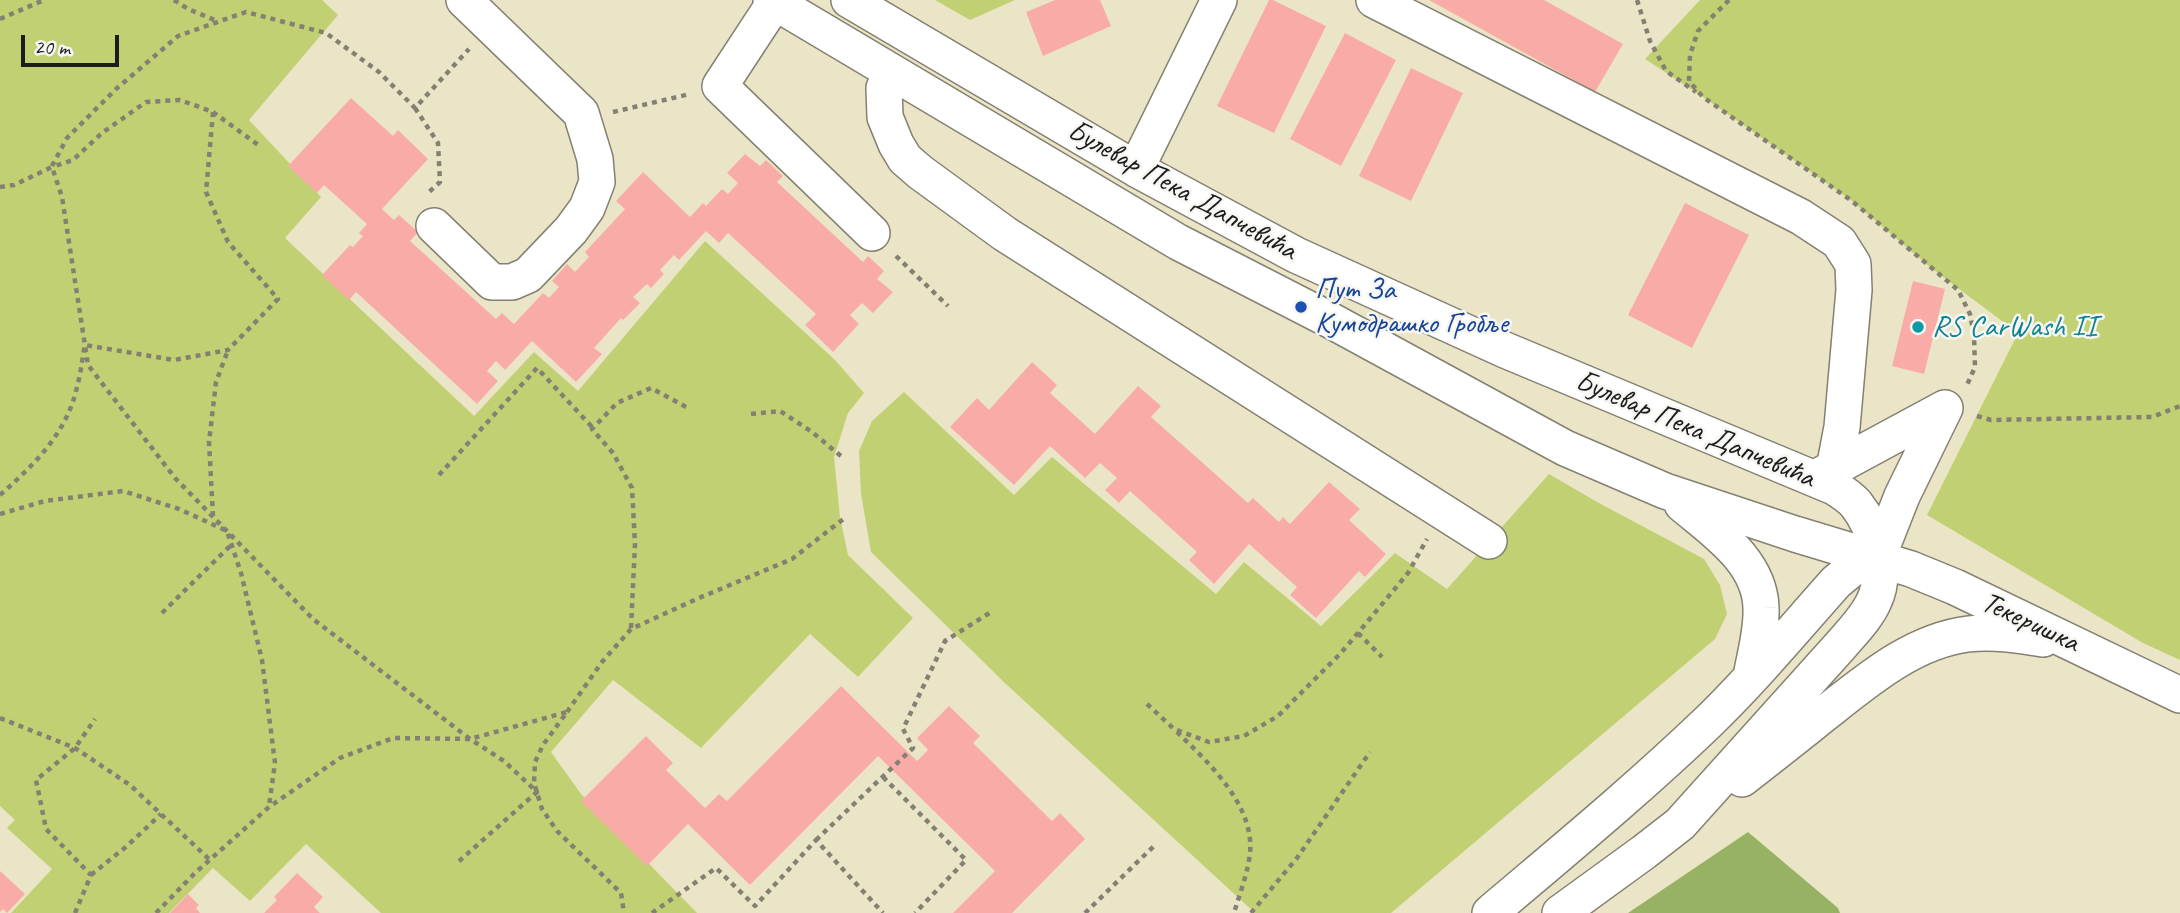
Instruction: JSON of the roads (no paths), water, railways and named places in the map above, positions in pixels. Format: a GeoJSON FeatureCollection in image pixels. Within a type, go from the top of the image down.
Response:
{"type":"FeatureCollection","features":[{"type":"Feature","properties":{"kind":"street"},"geometry":{"type":"LineString","coordinates":[[434,226],[492,282],[512,282],[528,275],[571,230],[587,208],[597,181],[592,143],[581,113],[464,0]]}},
{"type":"Feature","properties":{"kind":"street","name":"Булевар Пека Дапчевића"},"geometry":{"type":"LineString","coordinates":[[849,0],[1136,169],[1296,255],[1518,355],[1823,474],[1834,487],[1855,503],[1868,522],[1878,557],[1879,586],[1875,601],[1866,615],[1842,645],[1679,824],[1560,913]]}},
{"type":"Feature","properties":{"kind":"street"},"geometry":{"type":"LineString","coordinates":[[1136,169],[1219,0]]}},
{"type":"Feature","properties":{"kind":"street"},"geometry":{"type":"LineString","coordinates":[[1374,0],[1801,217],[1839,242],[1853,264],[1854,290],[1842,427],[1823,474]]}},
{"type":"Feature","properties":{"kind":"street"},"geometry":{"type":"LineString","coordinates":[[773,1],[720,86],[872,233]]}},
{"type":"Feature","properties":{"kind":"street","name":"Булевар Пека Дапчевића"},"geometry":{"type":"LineString","coordinates":[[773,1],[1178,242],[1330,320],[1564,448],[1665,491],[1794,534],[1878,557]]}},
{"type":"Feature","properties":{"kind":"street"},"geometry":{"type":"LineString","coordinates":[[892,72],[884,88],[886,117],[896,144],[905,159],[919,172],[1004,234],[1489,541]]}},
{"type":"Feature","properties":{"kind":"street"},"geometry":{"type":"LineString","coordinates":[[1490,913],[1708,723],[1836,582],[1853,568],[1878,557],[1902,496],[1945,408],[1823,474]]}},
{"type":"Feature","properties":{"kind":"street"},"geometry":{"type":"LineString","coordinates":[[1665,491],[1719,535],[1751,571],[1761,606],[1751,677]]}},
{"type":"Feature","properties":{"kind":"street","name":"Текеришка"},"geometry":{"type":"LineString","coordinates":[[1878,557],[1955,587],[2180,695]]}},
{"type":"Feature","properties":{"kind":"street"},"geometry":{"type":"LineString","coordinates":[[1679,824],[1728,790],[1864,683],[1905,656],[1938,641],[1967,634],[2004,633],[2073,643]]}},
{"type":"Feature","properties":{"kind":"place","name":"Пут За Кумодрашко Гробље"},"geometry":{"type":"Point","coordinates":[1301,307]}},
{"type":"Feature","properties":{"kind":"place","name":"RS CarWash II"},"geometry":{"type":"Point","coordinates":[1918,327]}}]}
